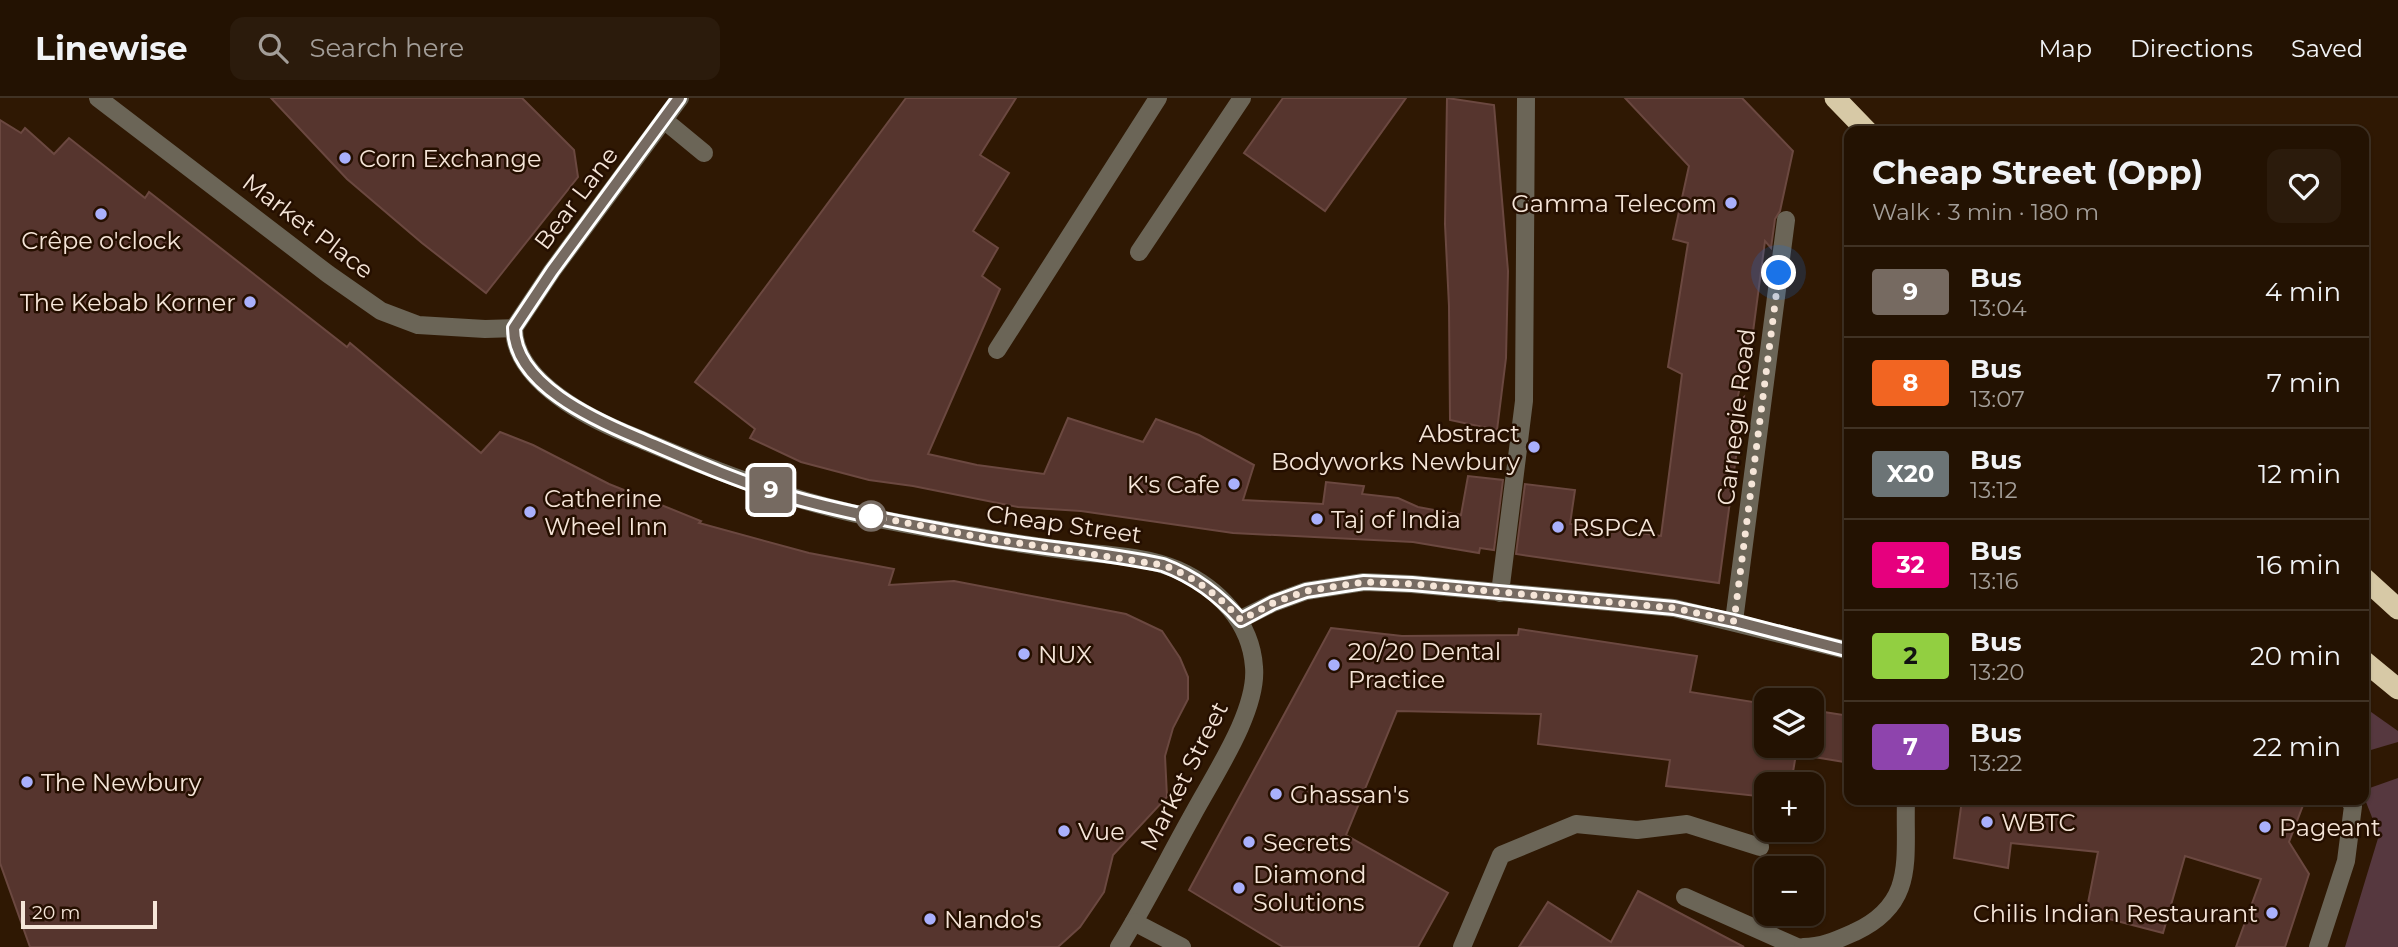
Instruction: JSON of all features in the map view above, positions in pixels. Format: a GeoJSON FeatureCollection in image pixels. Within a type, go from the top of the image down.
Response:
{"type":"FeatureCollection","features":[{"type":"Feature","properties":{"kind":"highway"},"geometry":{"type":"LineString","coordinates":[[1838,99],[1862,126]]}},
{"type":"Feature","properties":{"kind":"highway"},"geometry":{"type":"LineString","coordinates":[[2369,583],[2398,609]]}},
{"type":"Feature","properties":{"kind":"highway"},"geometry":{"type":"LineString","coordinates":[[2369,665],[2398,689]]}},
{"type":"Feature","properties":{"kind":"street","name":"Market Place"},"geometry":{"type":"LineString","coordinates":[[98,98],[328,274],[381,311],[418,325],[485,330],[514,328]]}},
{"type":"Feature","properties":{"kind":"street","name":"Bear Lane"},"geometry":{"type":"LineString","coordinates":[[514,328],[552,271],[680,98]]}},
{"type":"Feature","properties":{"kind":"street"},"geometry":{"type":"LineString","coordinates":[[997,350],[1158,98]]}},
{"type":"Feature","properties":{"kind":"street"},"geometry":{"type":"LineString","coordinates":[[1139,252],[1242,98]]}},
{"type":"Feature","properties":{"kind":"street"},"geometry":{"type":"LineString","coordinates":[[1500,593],[1524,401],[1526,98]]}},
{"type":"Feature","properties":{"kind":"street"},"geometry":{"type":"LineString","coordinates":[[664,120],[704,153]]}},
{"type":"Feature","properties":{"kind":"street","name":"Carnegie Road"},"geometry":{"type":"LineString","coordinates":[[1734,621],[1786,220]]}},
{"type":"Feature","properties":{"kind":"street","name":"Cheap Street"},"geometry":{"type":"LineString","coordinates":[[514,328],[515,345],[526,366],[569,403],[603,423],[695,462],[786,495],[860,514],[979,537],[1163,565],[1179,570],[1207,587],[1241,620]]}},
{"type":"Feature","properties":{"kind":"street"},"geometry":{"type":"LineString","coordinates":[[1241,620],[1273,603],[1306,591],[1364,582],[1412,584],[1674,608],[1844,649]]}},
{"type":"Feature","properties":{"kind":"street","name":"Market Street"},"geometry":{"type":"LineString","coordinates":[[1119,947],[1246,713],[1253,691],[1255,668],[1251,644],[1241,620]]}},
{"type":"Feature","properties":{"kind":"street"},"geometry":{"type":"LineString","coordinates":[[1803,947],[1819,947],[1860,929],[1878,920],[1895,902],[1903,880],[1906,805]]}},
{"type":"Feature","properties":{"kind":"street"},"geometry":{"type":"LineString","coordinates":[[2318,947],[2346,861],[2352,805]]}},
{"type":"Feature","properties":{"kind":"street"},"geometry":{"type":"LineString","coordinates":[[1462,947],[1501,855],[1576,824],[1637,831],[1687,824],[1760,847]]}},
{"type":"Feature","properties":{"kind":"street"},"geometry":{"type":"LineString","coordinates":[[1685,897],[1797,947]]}},
{"type":"Feature","properties":{"kind":"street"},"geometry":{"type":"LineString","coordinates":[[1134,922],[1182,947]]}},
{"type":"Feature","properties":{"kind":"shaded area"},"geometry":{"type":"Polygon","coordinates":[[[2369,711],[2398,731],[2398,742],[2369,751],[2369,711]]]}},
{"type":"Feature","properties":{"kind":"shaded area"},"geometry":{"type":"Polygon","coordinates":[[[2398,778],[2398,947],[2345,947],[2379,835],[2367,805],[2369,788],[2398,778]]]}},
{"type":"Feature","properties":{"kind":"building"},"geometry":{"type":"Polygon","coordinates":[[[271,98],[522,98],[574,150],[578,177],[486,293],[347,179],[271,98]]]}},
{"type":"Feature","properties":{"kind":"building"},"geometry":{"type":"Polygon","coordinates":[[[906,98],[1016,98],[980,155],[1009,173],[973,231],[998,248],[982,276],[1000,289],[928,454],[977,465],[1044,474],[1068,418],[1143,442],[1156,419],[1199,435],[1254,465],[1243,500],[1323,504],[1326,482],[1364,486],[1362,494],[1398,498],[1418,507],[1461,515],[1468,476],[1503,480],[1494,550],[1480,548],[1479,553],[1413,542],[1233,533],[1081,511],[1018,507],[869,480],[801,462],[750,438],[755,429],[695,382],[906,98]]]}},
{"type":"Feature","properties":{"kind":"building"},"geometry":{"type":"Polygon","coordinates":[[[1283,98],[1406,98],[1325,211],[1244,153],[1283,98]]]}},
{"type":"Feature","properties":{"kind":"building"},"geometry":{"type":"Polygon","coordinates":[[[1447,98],[1494,105],[1508,271],[1506,358],[1497,430],[1450,420],[1445,224],[1447,98]]]}},
{"type":"Feature","properties":{"kind":"building"},"geometry":{"type":"Polygon","coordinates":[[[1625,98],[1742,98],[1793,151],[1780,211],[1775,219],[1771,248],[1765,241],[1753,332],[1736,404],[1744,397],[1719,583],[1516,554],[1525,484],[1575,490],[1570,524],[1661,536],[1682,374],[1668,367],[1688,243],[1673,239],[1689,166],[1625,98]]]}},
{"type":"Feature","properties":{"kind":"building"},"geometry":{"type":"Polygon","coordinates":[[[0,120],[21,133],[25,128],[54,154],[69,138],[145,198],[149,192],[347,347],[350,343],[481,453],[500,432],[533,445],[609,484],[701,521],[699,523],[809,553],[894,569],[889,585],[954,581],[1126,614],[1162,631],[1180,658],[1188,677],[1188,699],[1173,728],[1165,756],[1167,797],[1113,855],[1104,892],[1080,927],[1058,947],[30,947],[0,863],[0,120]]]}},
{"type":"Feature","properties":{"kind":"building"},"geometry":{"type":"Polygon","coordinates":[[[1331,628],[1402,636],[1518,635],[1519,629],[1697,656],[1690,692],[1754,702],[1754,758],[1795,758],[1793,772],[1754,772],[1754,796],[1666,786],[1670,760],[1538,744],[1541,714],[1397,711],[1346,835],[1448,893],[1418,947],[1283,947],[1189,890],[1331,628]]]}},
{"type":"Feature","properties":{"kind":"building"},"geometry":{"type":"Polygon","coordinates":[[[1824,712],[1844,715],[1844,762],[1820,758],[1824,758],[1824,712]]]}},
{"type":"Feature","properties":{"kind":"building"},"geometry":{"type":"Polygon","coordinates":[[[1961,805],[2303,805],[2289,842],[2309,874],[2285,947],[2236,947],[2261,879],[2185,856],[2163,933],[2086,913],[2098,852],[2011,843],[2008,868],[1954,858],[1961,805]]]}},
{"type":"Feature","properties":{"kind":"building"},"geometry":{"type":"Polygon","coordinates":[[[1638,891],[1744,947],[1519,947],[1548,902],[1611,942],[1638,891]]]}},
{"type":"Feature","properties":{"kind":"bus line","name":"9"},"geometry":{"type":"LineString","coordinates":[[679,98],[552,271],[514,328],[515,345],[534,375],[569,403],[603,423],[695,462],[786,495],[860,514],[979,537],[1163,565],[1179,570],[1207,587],[1241,620],[1273,603],[1306,591],[1364,582],[1412,584],[1674,608],[1844,649]]}},
{"type":"Feature","properties":{"kind":"place","name":"Corn Exchange"},"geometry":{"type":"Point","coordinates":[345,158]}},
{"type":"Feature","properties":{"kind":"place","name":"Gamma Telecom"},"geometry":{"type":"Point","coordinates":[1731,203]}},
{"type":"Feature","properties":{"kind":"place","name":"Crêpe o'clock"},"geometry":{"type":"Point","coordinates":[101,214]}},
{"type":"Feature","properties":{"kind":"place","name":"The Kebab Korner"},"geometry":{"type":"Point","coordinates":[250,302]}},
{"type":"Feature","properties":{"kind":"place","name":"Abstract Bodyworks Newbury"},"geometry":{"type":"Point","coordinates":[1534,447]}},
{"type":"Feature","properties":{"kind":"place","name":"K's Cafe"},"geometry":{"type":"Point","coordinates":[1234,484]}},
{"type":"Feature","properties":{"kind":"place","name":"Catherine Wheel Inn"},"geometry":{"type":"Point","coordinates":[530,512]}},
{"type":"Feature","properties":{"kind":"place","name":"Taj of India"},"geometry":{"type":"Point","coordinates":[1317,519]}},
{"type":"Feature","properties":{"kind":"place","name":"RSPCA"},"geometry":{"type":"Point","coordinates":[1558,527]}},
{"type":"Feature","properties":{"kind":"place","name":"NUX"},"geometry":{"type":"Point","coordinates":[1024,654]}},
{"type":"Feature","properties":{"kind":"place","name":"20/20 Dental Practice"},"geometry":{"type":"Point","coordinates":[1334,665]}},
{"type":"Feature","properties":{"kind":"place","name":"The Newbury"},"geometry":{"type":"Point","coordinates":[27,782]}},
{"type":"Feature","properties":{"kind":"place","name":"Ghassan's"},"geometry":{"type":"Point","coordinates":[1276,794]}},
{"type":"Feature","properties":{"kind":"place","name":"WBTC"},"geometry":{"type":"Point","coordinates":[1987,822]}},
{"type":"Feature","properties":{"kind":"place","name":"Pageant"},"geometry":{"type":"Point","coordinates":[2265,827]}},
{"type":"Feature","properties":{"kind":"place","name":"Vue"},"geometry":{"type":"Point","coordinates":[1064,831]}},
{"type":"Feature","properties":{"kind":"place","name":"Secrets"},"geometry":{"type":"Point","coordinates":[1249,842]}},
{"type":"Feature","properties":{"kind":"place","name":"Diamond Solutions"},"geometry":{"type":"Point","coordinates":[1239,888]}},
{"type":"Feature","properties":{"kind":"place","name":"Chilis Indian Restaurant"},"geometry":{"type":"Point","coordinates":[2272,913]}},
{"type":"Feature","properties":{"kind":"place","name":"Nando's"},"geometry":{"type":"Point","coordinates":[930,919]}},
{"type":"Feature","properties":{"kind":"route"},"geometry":{"type":"LineString","coordinates":[[871,516],[979,537],[1163,565],[1179,570],[1207,587],[1241,620],[1273,603],[1306,591],[1364,582],[1674,608],[1734,621],[1779,273]]}}]}
